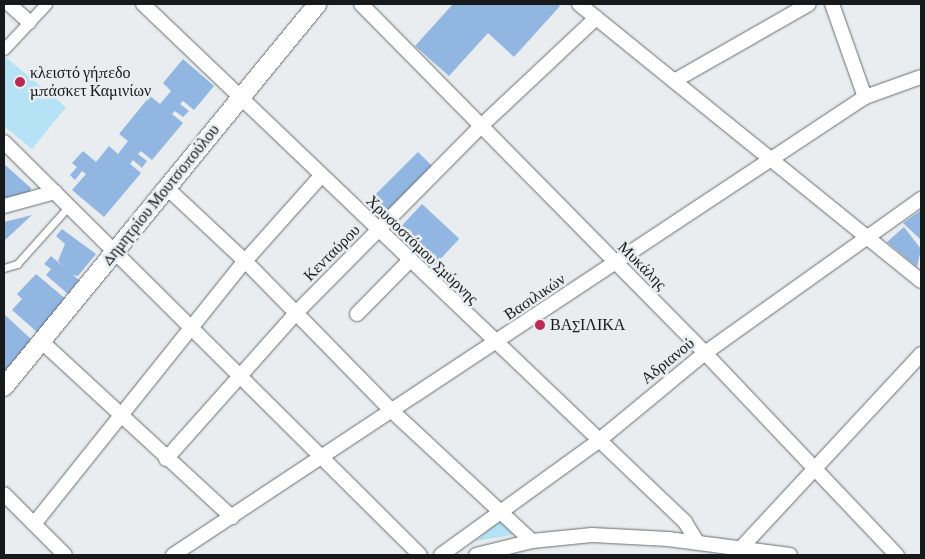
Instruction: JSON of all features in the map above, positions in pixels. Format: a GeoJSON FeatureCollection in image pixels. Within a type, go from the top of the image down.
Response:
{"type":"FeatureCollection","features":[{"type":"Feature","properties":{"kind":"street"},"geometry":{"type":"LineString","coordinates":[[9,4],[29,22]]}},
{"type":"Feature","properties":{"kind":"street"},"geometry":{"type":"LineString","coordinates":[[4,49],[46,4]]}},
{"type":"Feature","properties":{"kind":"street","name":"Χρυσοστόμου Σμύρνης"},"geometry":{"type":"LineString","coordinates":[[143,4],[596,442],[684,522],[697,542]]}},
{"type":"Feature","properties":{"kind":"street","name":"Δημητρίου Μουτσοπούλου"},"geometry":{"type":"LineString","coordinates":[[4,387],[318,4]]}},
{"type":"Feature","properties":{"kind":"street","name":"Μυκάλης"},"geometry":{"type":"LineString","coordinates":[[361,4],[615,264],[705,353],[897,555]]}},
{"type":"Feature","properties":{"kind":"street"},"geometry":{"type":"LineString","coordinates":[[579,4],[921,281]]}},
{"type":"Feature","properties":{"kind":"street"},"geometry":{"type":"LineString","coordinates":[[674,81],[809,4]]}},
{"type":"Feature","properties":{"kind":"street"},"geometry":{"type":"LineString","coordinates":[[832,4],[865,96]]}},
{"type":"Feature","properties":{"kind":"street","name":"Κενταύρου"},"geometry":{"type":"LineString","coordinates":[[166,459],[238,373],[296,313],[481,126],[596,18]]}},
{"type":"Feature","properties":{"kind":"street","name":"Βασιλικών"},"geometry":{"type":"LineString","coordinates":[[173,555],[495,345],[865,96],[921,77]]}},
{"type":"Feature","properties":{"kind":"street"},"geometry":{"type":"LineString","coordinates":[[4,142],[420,555]]}},
{"type":"Feature","properties":{"kind":"street"},"geometry":{"type":"LineString","coordinates":[[34,524],[246,261],[321,176]]}},
{"type":"Feature","properties":{"kind":"street"},"geometry":{"type":"LineString","coordinates":[[167,188],[246,261],[393,412],[532,541]]}},
{"type":"Feature","properties":{"kind":"street"},"geometry":{"type":"LineString","coordinates":[[4,206],[55,192]]}},
{"type":"Feature","properties":{"kind":"street","name":"Αδριανού"},"geometry":{"type":"LineString","coordinates":[[441,555],[500,510],[596,442],[705,353],[866,236],[921,199]]}},
{"type":"Feature","properties":{"kind":"street"},"geometry":{"type":"LineString","coordinates":[[357,314],[409,261]]}},
{"type":"Feature","properties":{"kind":"street"},"geometry":{"type":"LineString","coordinates":[[41,341],[166,459],[232,517]]}},
{"type":"Feature","properties":{"kind":"street"},"geometry":{"type":"LineString","coordinates":[[740,548],[817,469],[921,354]]}},
{"type":"Feature","properties":{"kind":"street"},"geometry":{"type":"LineString","coordinates":[[4,494],[65,555]]}},
{"type":"Feature","properties":{"kind":"street"},"geometry":{"type":"LineString","coordinates":[[476,555],[532,541],[616,535],[697,542],[790,555]]}},
{"type":"Feature","properties":{"kind":"lane"},"geometry":{"type":"LineString","coordinates":[[4,268],[17,264],[69,205]]}},
{"type":"Feature","properties":{"kind":"shaded area","name":"κλειστό γήπεδο μπάσκετ Καμινίων"},"geometry":{"type":"Polygon","coordinates":[[[4,56],[66,107],[32,149],[4,126],[4,56]]]}},
{"type":"Feature","properties":{"kind":"shaded area"},"geometry":{"type":"Polygon","coordinates":[[[500,519],[517,534],[476,541],[500,519]]]}},
{"type":"Feature","properties":{"kind":"building"},"geometry":{"type":"Polygon","coordinates":[[[453,4],[558,4],[560,6],[514,57],[488,33],[449,76],[415,46],[453,4]]]}},
{"type":"Feature","properties":{"kind":"building"},"geometry":{"type":"Polygon","coordinates":[[[183,59],[214,86],[194,110],[183,101],[180,104],[189,111],[183,117],[175,111],[172,114],[183,123],[152,160],[141,151],[138,154],[147,161],[142,168],[133,160],[130,164],[141,173],[104,217],[72,190],[86,174],[82,171],[75,180],[70,175],[77,167],[72,163],[83,151],[96,162],[109,146],[118,154],[128,141],[119,134],[150,96],[160,104],[171,91],[163,83],[183,59]]]}},
{"type":"Feature","properties":{"kind":"building"},"geometry":{"type":"Polygon","coordinates":[[[418,152],[433,167],[381,218],[366,204],[418,152]]]}},
{"type":"Feature","properties":{"kind":"building"},"geometry":{"type":"Polygon","coordinates":[[[4,164],[31,188],[29,196],[4,201],[4,164]]]}},
{"type":"Feature","properties":{"kind":"building"},"geometry":{"type":"Polygon","coordinates":[[[422,204],[459,239],[434,266],[397,231],[422,204]]]}},
{"type":"Feature","properties":{"kind":"building"},"geometry":{"type":"Polygon","coordinates":[[[920,211],[921,213],[921,240],[903,223],[920,211]]]}},
{"type":"Feature","properties":{"kind":"building"},"geometry":{"type":"Polygon","coordinates":[[[32,215],[4,241],[4,222],[32,215]]]}},
{"type":"Feature","properties":{"kind":"building"},"geometry":{"type":"Polygon","coordinates":[[[904,227],[921,249],[917,267],[887,242],[904,227]]]}},
{"type":"Feature","properties":{"kind":"building"},"geometry":{"type":"Polygon","coordinates":[[[62,229],[96,254],[78,276],[73,275],[79,280],[68,294],[46,275],[51,269],[44,264],[51,256],[65,268],[58,261],[65,244],[56,236],[62,229]]]}},
{"type":"Feature","properties":{"kind":"building"},"geometry":{"type":"Polygon","coordinates":[[[36,274],[67,300],[38,333],[12,310],[22,299],[17,294],[36,274]]]}},
{"type":"Feature","properties":{"kind":"building"},"geometry":{"type":"Polygon","coordinates":[[[4,314],[33,341],[4,374],[4,314]]]}},
{"type":"Feature","properties":{"kind":"place","name":"κλειστό γήπεδο μπάσκετ Καμινίων"},"geometry":{"type":"Point","coordinates":[20,82]}},
{"type":"Feature","properties":{"kind":"place","name":"ΒΑΣΙΛΙΚΑ"},"geometry":{"type":"Point","coordinates":[540,325]}}]}
